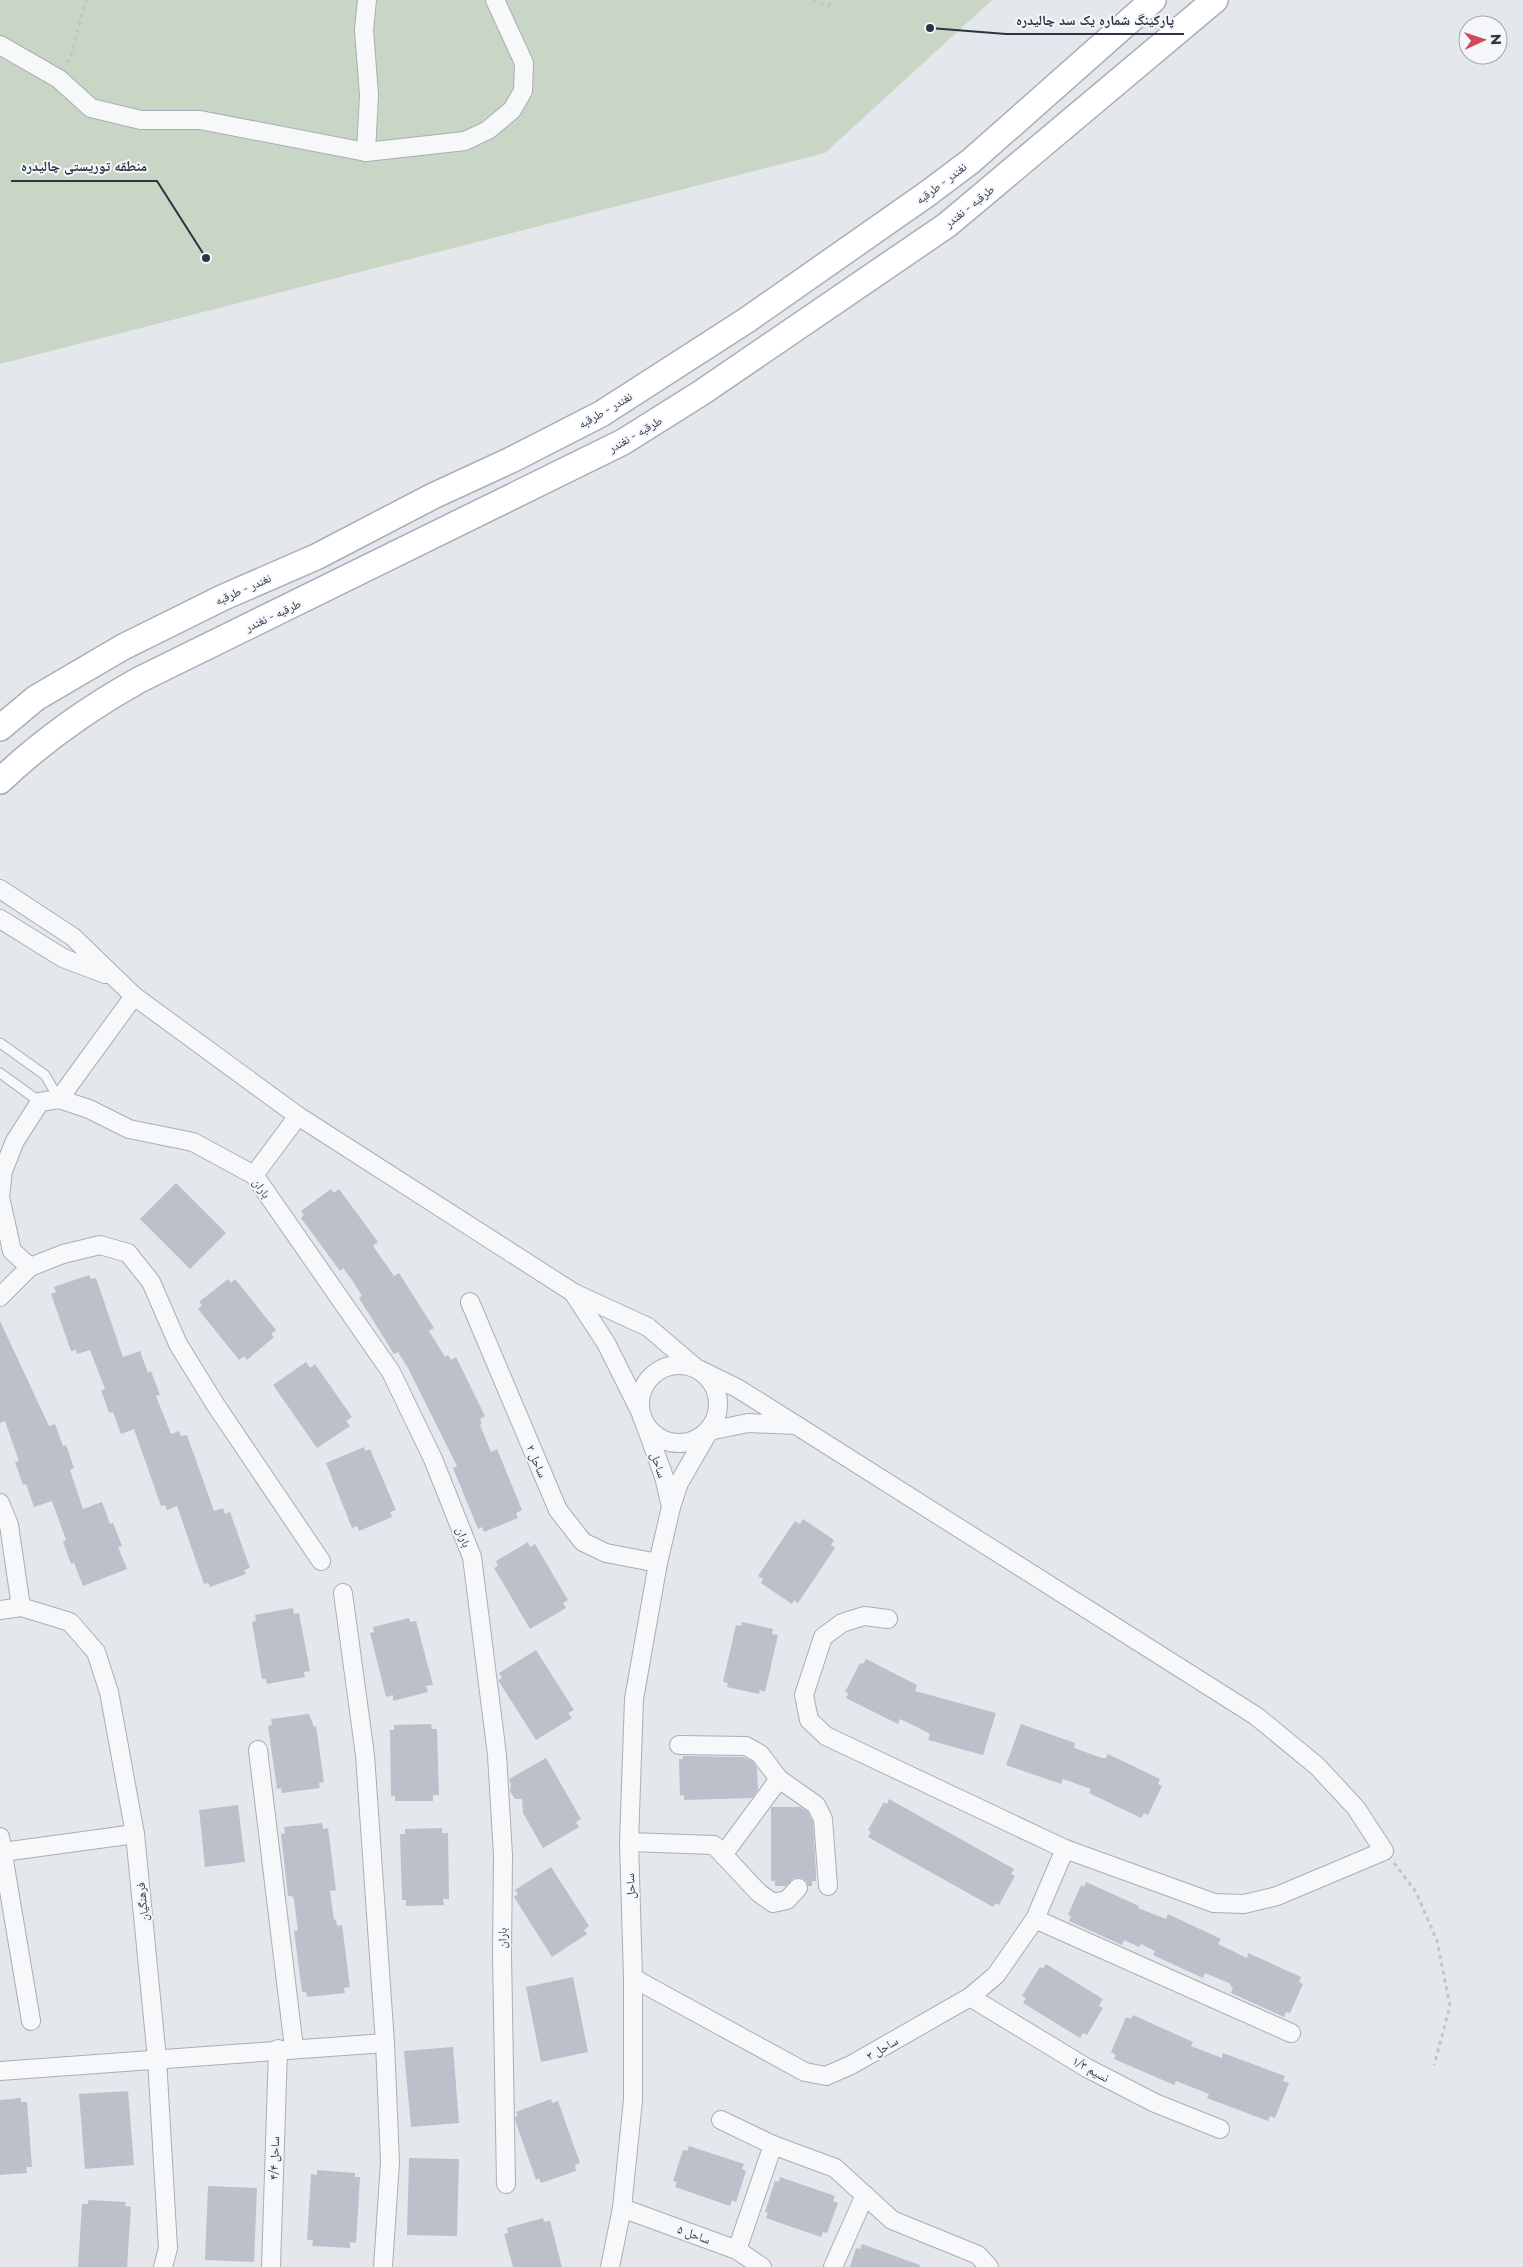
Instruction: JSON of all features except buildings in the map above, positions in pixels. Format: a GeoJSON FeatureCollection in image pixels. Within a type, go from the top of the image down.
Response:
{"type":"FeatureCollection","features":[{"type":"Feature","properties":{"kind":"street"},"geometry":{"type":"LineString","coordinates":[[366,152],[369,95],[364,30],[367,0]]}},
{"type":"Feature","properties":{"kind":"street"},"geometry":{"type":"LineString","coordinates":[[0,45],[59,79],[91,108],[141,120],[200,120],[366,152],[465,141],[488,130],[512,110],[523,90],[524,63],[495,0]]}},
{"type":"Feature","properties":{"kind":"street","name":"نغندر - طرقبه"},"geometry":{"type":"LineString","coordinates":[[0,728],[36,698],[123,647],[224,597],[316,557],[433,496],[512,460],[601,414],[747,320],[927,194],[970,161],[1153,0]]}},
{"type":"Feature","properties":{"kind":"street","name":"طرقبه - نغندر"},"geometry":{"type":"LineString","coordinates":[[0,780],[61,729],[94,705],[623,442],[701,393],[947,225],[1215,0]]}},
{"type":"Feature","properties":{"kind":"street"},"geometry":{"type":"LineString","coordinates":[[0,888],[73,937],[112,977],[134,996],[298,1116],[574,1293],[648,1327],[696,1368],[706,1375],[714,1385],[718,1396],[719,1409],[716,1421],[699,1439],[687,1443],[674,1444],[657,1437],[642,1418],[640,1399],[643,1387],[650,1377],[660,1369],[684,1364],[696,1368],[737,1388],[1256,1716],[1317,1766],[1356,1808],[1384,1851],[1277,1896],[1244,1904],[1214,1903],[1065,1849],[826,1736],[810,1720],[804,1695],[823,1637],[842,1623],[864,1616],[888,1619]]}},
{"type":"Feature","properties":{"kind":"street"},"geometry":{"type":"LineString","coordinates":[[0,919],[63,958],[112,977]]}},
{"type":"Feature","properties":{"kind":"street"},"geometry":{"type":"LineString","coordinates":[[59,1099],[134,996]]}},
{"type":"Feature","properties":{"kind":"street","name":"باران"},"geometry":{"type":"LineString","coordinates":[[40,1102],[59,1099],[89,1109],[129,1128],[193,1142],[254,1175],[391,1372],[433,1459],[472,1557],[497,1755],[504,1855],[502,1954],[506,2184]]}},
{"type":"Feature","properties":{"kind":"street"},"geometry":{"type":"LineString","coordinates":[[30,1267],[6,1245],[0,1197],[3,1171],[15,1141],[40,1102]]}},
{"type":"Feature","properties":{"kind":"street"},"geometry":{"type":"LineString","coordinates":[[254,1175],[298,1116]]}},
{"type":"Feature","properties":{"kind":"street"},"geometry":{"type":"LineString","coordinates":[[0,1297],[30,1267],[63,1254],[100,1245],[128,1253],[151,1282],[178,1344],[210,1396],[321,1561]]}},
{"type":"Feature","properties":{"kind":"street","name":"ساحل"},"geometry":{"type":"LineString","coordinates":[[574,1293],[606,1343],[642,1418],[664,1477],[671,1507]]}},
{"type":"Feature","properties":{"kind":"street","name":"ساحل ۲"},"geometry":{"type":"LineString","coordinates":[[470,1302],[558,1510],[583,1542],[606,1553],[658,1563]]}},
{"type":"Feature","properties":{"kind":"street"},"geometry":{"type":"LineString","coordinates":[[708,1431],[748,1423],[796,1425]]}},
{"type":"Feature","properties":{"kind":"street","name":"ساحل"},"geometry":{"type":"LineString","coordinates":[[610,2267],[622,2208],[633,2100],[633,1978],[629,1842],[634,1700],[658,1563],[671,1507],[679,1483],[708,1431]]}},
{"type":"Feature","properties":{"kind":"street"},"geometry":{"type":"LineString","coordinates":[[0,1503],[9,1526],[21,1606]]}},
{"type":"Feature","properties":{"kind":"street"},"geometry":{"type":"LineString","coordinates":[[343,1593],[365,1755],[385,2043],[390,2162],[382,2267]]}},
{"type":"Feature","properties":{"kind":"street","name":"فرهنگیان"},"geometry":{"type":"LineString","coordinates":[[0,1610],[21,1606],[70,1622],[96,1652],[109,1692],[135,1834],[158,2059],[168,2248],[163,2267]]}},
{"type":"Feature","properties":{"kind":"street"},"geometry":{"type":"LineString","coordinates":[[679,1745],[746,1746],[760,1754],[779,1779],[816,1805],[823,1819],[828,1886]]}},
{"type":"Feature","properties":{"kind":"street","name":"ساحل ۴/۴"},"geometry":{"type":"LineString","coordinates":[[258,1750],[286,2049],[271,2267]]}},
{"type":"Feature","properties":{"kind":"street"},"geometry":{"type":"LineString","coordinates":[[723,1855],[779,1779]]}},
{"type":"Feature","properties":{"kind":"street"},"geometry":{"type":"LineString","coordinates":[[31,2021],[1,1844],[135,1834]]}},
{"type":"Feature","properties":{"kind":"street"},"geometry":{"type":"LineString","coordinates":[[629,1842],[714,1845],[759,1893],[773,1903],[787,1900],[798,1888]]}},
{"type":"Feature","properties":{"kind":"street","name":"ساحل ۳"},"geometry":{"type":"LineString","coordinates":[[633,1978],[805,2072],[826,2076],[851,2065],[970,1997],[996,1975],[1035,1919],[1065,1849]]}},
{"type":"Feature","properties":{"kind":"street"},"geometry":{"type":"LineString","coordinates":[[1035,1919],[1291,2033]]}},
{"type":"Feature","properties":{"kind":"street","name":"نسیم ۱/۳"},"geometry":{"type":"LineString","coordinates":[[970,1997],[1087,2068],[1155,2103],[1220,2129]]}},
{"type":"Feature","properties":{"kind":"street"},"geometry":{"type":"LineString","coordinates":[[0,2071],[385,2043]]}},
{"type":"Feature","properties":{"kind":"street"},"geometry":{"type":"LineString","coordinates":[[721,2120],[773,2145],[835,2168],[892,2220],[978,2255],[989,2267]]}},
{"type":"Feature","properties":{"kind":"street"},"geometry":{"type":"LineString","coordinates":[[737,2250],[773,2145]]}},
{"type":"Feature","properties":{"kind":"street"},"geometry":{"type":"LineString","coordinates":[[833,2267],[865,2194]]}},
{"type":"Feature","properties":{"kind":"street","name":"ساحل ۵"},"geometry":{"type":"LineString","coordinates":[[622,2208],[737,2250],[762,2267]]}},
{"type":"Feature","properties":{"kind":"lane"},"geometry":{"type":"LineString","coordinates":[[0,1043],[44,1075],[59,1099]]}},
{"type":"Feature","properties":{"kind":"lane"},"geometry":{"type":"LineString","coordinates":[[0,1073],[40,1102]]}},
{"type":"Feature","properties":{"kind":"path"},"geometry":{"type":"LineString","coordinates":[[71,55],[86,0]]}},
{"type":"Feature","properties":{"kind":"path"},"geometry":{"type":"LineString","coordinates":[[813,0],[828,6],[835,0]]}},
{"type":"Feature","properties":{"kind":"path"},"geometry":{"type":"LineString","coordinates":[[1384,1851],[1416,1892],[1437,1941],[1450,2006],[1434,2065]]}},
{"type":"Feature","properties":{"kind":"green space"},"geometry":{"type":"Polygon","coordinates":[[[0,0],[992,0],[825,153],[0,364],[0,0]]]}},
{"type":"Feature","properties":{"kind":"place","name":"پارکینگ شماره یک سد چالیدره"},"geometry":{"type":"Point","coordinates":[930,28]}},
{"type":"Feature","properties":{"kind":"place","name":"منطقه توریستی چالیدره"},"geometry":{"type":"Point","coordinates":[206,258]}}]}
